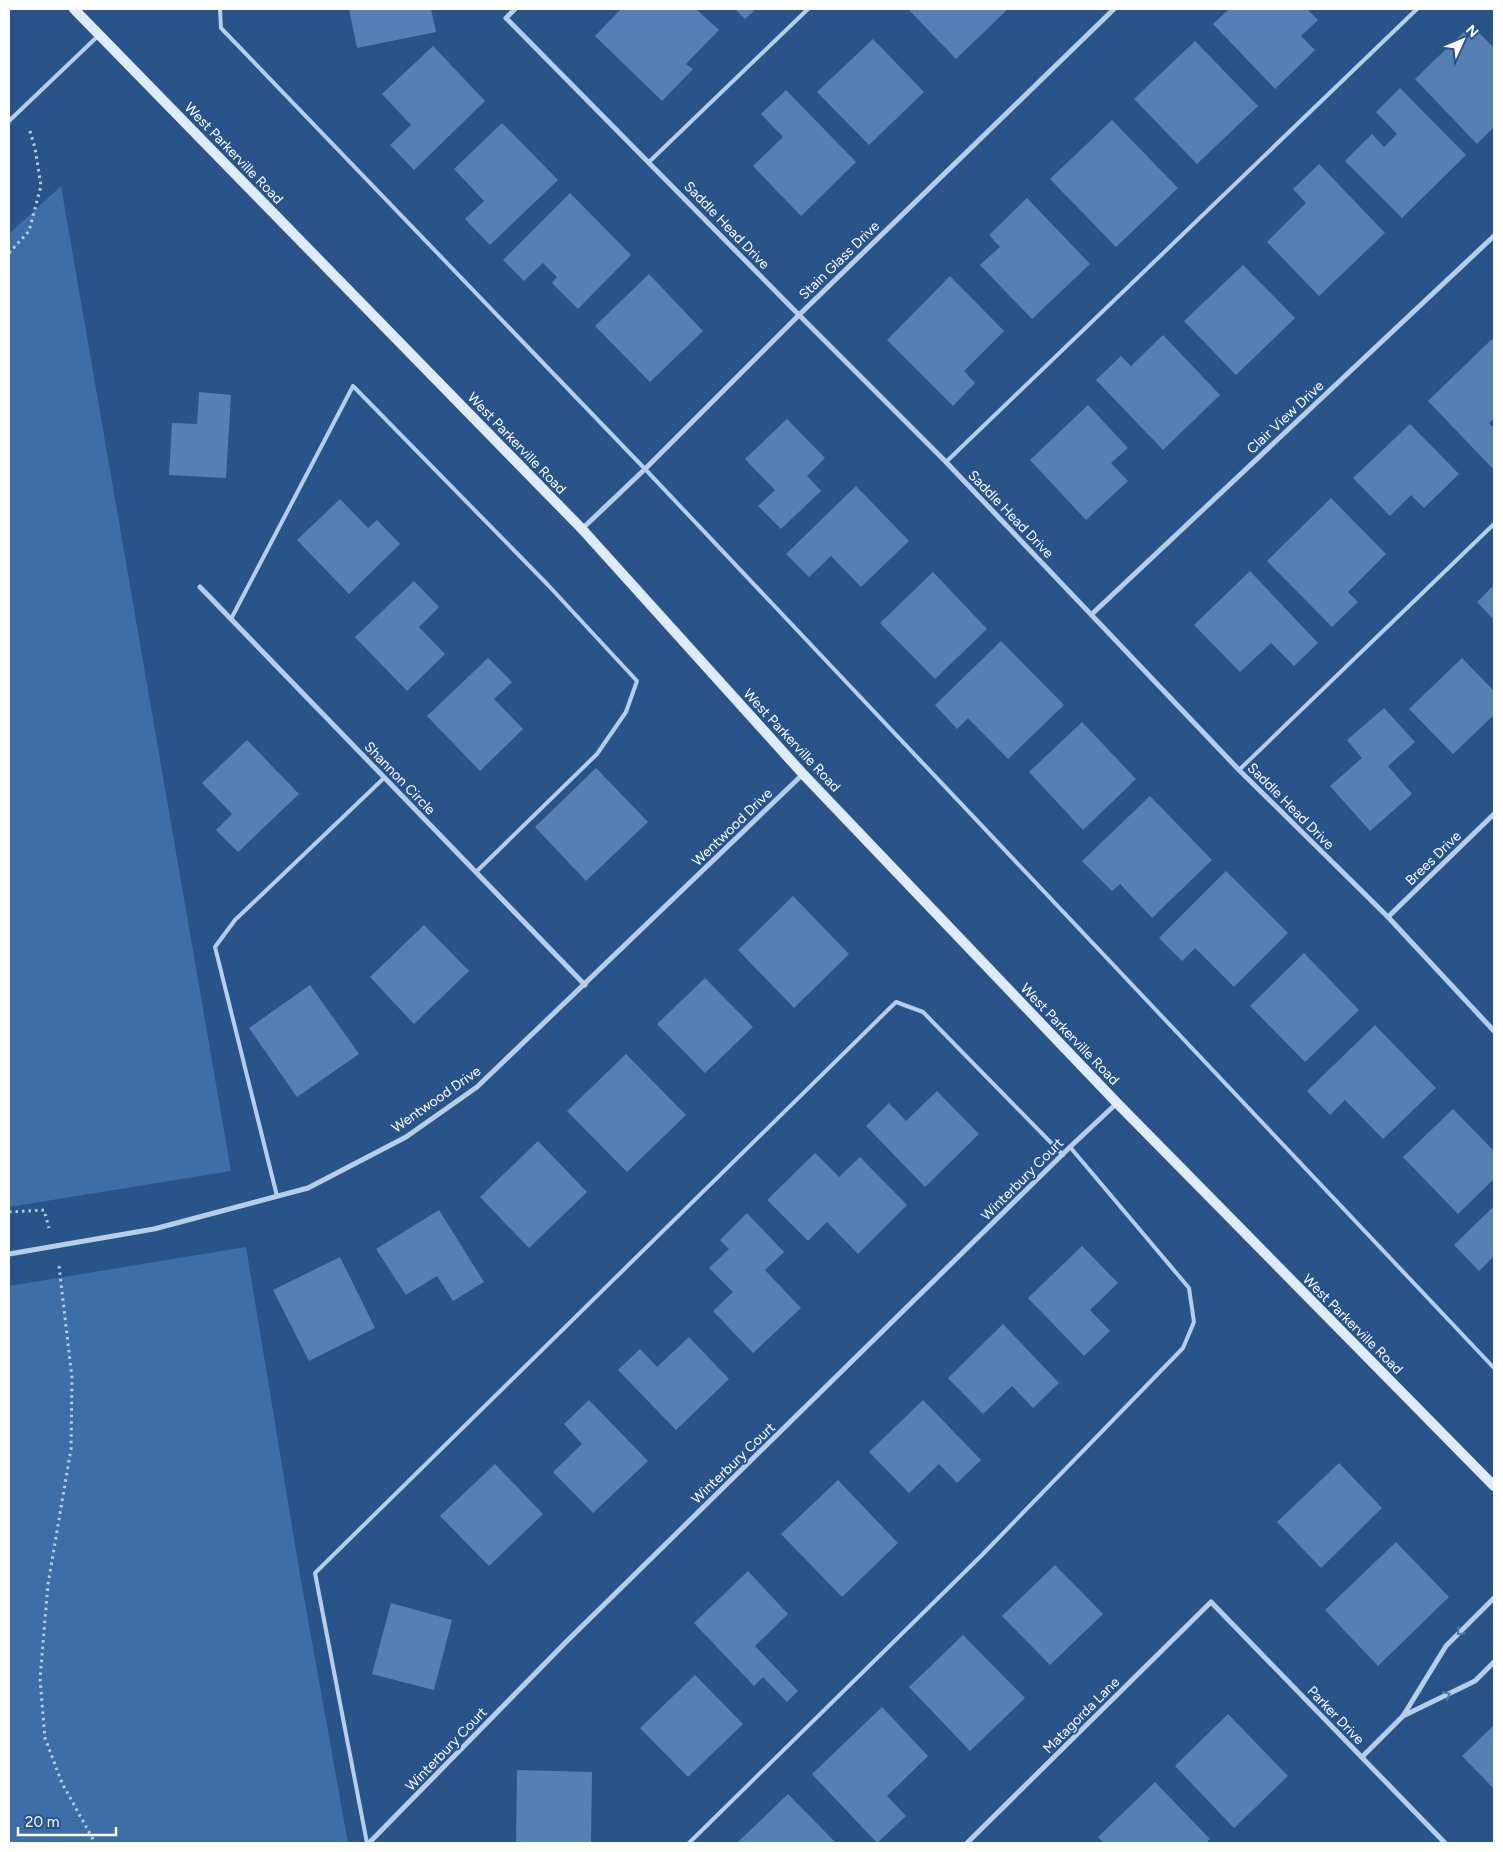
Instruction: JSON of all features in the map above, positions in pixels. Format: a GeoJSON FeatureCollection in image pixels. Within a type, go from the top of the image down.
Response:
{"type":"FeatureCollection","features":[{"type":"Feature","properties":{"kind":"main road","name":"West Parkerville Road"},"geometry":{"type":"LineString","coordinates":[[74,9],[582,529],[803,774],[1116,1103],[1494,1486]]}},
{"type":"Feature","properties":{"kind":"street","name":"Saddle Head Drive"},"geometry":{"type":"LineString","coordinates":[[516,9],[506,18],[650,162],[798,315],[946,462],[1239,770],[1388,917],[1494,1031]]}},
{"type":"Feature","properties":{"kind":"street","name":"Stain Glass Drive"},"geometry":{"type":"LineString","coordinates":[[582,529],[645,469],[798,315],[1114,9]]}},
{"type":"Feature","properties":{"kind":"street","name":"Clair View Drive"},"geometry":{"type":"LineString","coordinates":[[1092,614],[1494,236]]}},
{"type":"Feature","properties":{"kind":"street","name":"Shannon Circle"},"geometry":{"type":"LineString","coordinates":[[200,587],[585,985]]}},
{"type":"Feature","properties":{"kind":"street","name":"Wentwood Drive"},"geometry":{"type":"LineString","coordinates":[[9,1254],[154,1229],[308,1188],[406,1137],[477,1087],[803,774]]}},
{"type":"Feature","properties":{"kind":"street","name":"Brees Drive"},"geometry":{"type":"LineString","coordinates":[[1388,917],[1494,814]]}},
{"type":"Feature","properties":{"kind":"street","name":"Winterbury Court"},"geometry":{"type":"LineString","coordinates":[[368,1843],[566,1642],[1116,1103]]}},
{"type":"Feature","properties":{"kind":"street"},"geometry":{"type":"LineString","coordinates":[[1362,1757],[1403,1716],[1446,1646],[1494,1598]]}},
{"type":"Feature","properties":{"kind":"street","name":"Parker Drive"},"geometry":{"type":"LineString","coordinates":[[1211,1602],[1445,1843]]}},
{"type":"Feature","properties":{"kind":"street","name":"Matagorda Lane"},"geometry":{"type":"LineString","coordinates":[[967,1843],[1211,1602]]}},
{"type":"Feature","properties":{"kind":"street"},"geometry":{"type":"LineString","coordinates":[[1403,1716],[1475,1681],[1494,1662]]}},
{"type":"Feature","properties":{"kind":"lane"},"geometry":{"type":"LineString","coordinates":[[220,9],[221,28],[645,469],[1494,1368]]}},
{"type":"Feature","properties":{"kind":"lane"},"geometry":{"type":"LineString","coordinates":[[650,162],[808,9]]}},
{"type":"Feature","properties":{"kind":"lane"},"geometry":{"type":"LineString","coordinates":[[946,462],[1417,9]]}},
{"type":"Feature","properties":{"kind":"lane"},"geometry":{"type":"LineString","coordinates":[[9,121],[99,35]]}},
{"type":"Feature","properties":{"kind":"lane"},"geometry":{"type":"LineString","coordinates":[[230,619],[353,386],[548,585],[637,681],[626,712],[597,754],[476,872]]}},
{"type":"Feature","properties":{"kind":"lane"},"geometry":{"type":"LineString","coordinates":[[1239,770],[1494,524]]}},
{"type":"Feature","properties":{"kind":"lane"},"geometry":{"type":"LineString","coordinates":[[277,1196],[215,947],[235,920],[384,778]]}},
{"type":"Feature","properties":{"kind":"lane"},"geometry":{"type":"LineString","coordinates":[[368,1843],[316,1572],[896,1002],[923,1012],[1063,1155]]}},
{"type":"Feature","properties":{"kind":"lane"},"geometry":{"type":"LineString","coordinates":[[689,1843],[982,1555],[1183,1348],[1194,1322],[1189,1288],[1070,1147]]}},
{"type":"Feature","properties":{"kind":"path"},"geometry":{"type":"LineString","coordinates":[[9,252],[29,232],[41,186],[35,148],[22,109]]}},
{"type":"Feature","properties":{"kind":"path"},"geometry":{"type":"LineString","coordinates":[[9,1212],[44,1210],[59,1267],[72,1378],[71,1449],[48,1584],[40,1679],[45,1738],[62,1783],[95,1843]]}},
{"type":"Feature","properties":{"kind":"shaded area"},"geometry":{"type":"Polygon","coordinates":[[[61,186],[231,1171],[9,1207],[9,234],[61,186]]]}},
{"type":"Feature","properties":{"kind":"shaded area"},"geometry":{"type":"Polygon","coordinates":[[[246,1247],[299,1569],[348,1843],[9,1843],[9,1286],[246,1247]]]}},
{"type":"Feature","properties":{"kind":"building"},"geometry":{"type":"Polygon","coordinates":[[[349,9],[431,9],[436,32],[357,48],[349,9]]]}},
{"type":"Feature","properties":{"kind":"building"},"geometry":{"type":"Polygon","coordinates":[[[621,9],[696,9],[719,30],[686,64],[693,69],[662,101],[595,36],[621,9]]]}},
{"type":"Feature","properties":{"kind":"building"},"geometry":{"type":"Polygon","coordinates":[[[735,9],[756,9],[745,19],[735,9]]]}},
{"type":"Feature","properties":{"kind":"building"},"geometry":{"type":"Polygon","coordinates":[[[908,9],[1008,9],[956,59],[908,9]]]}},
{"type":"Feature","properties":{"kind":"building"},"geometry":{"type":"Polygon","coordinates":[[[1229,9],[1307,9],[1318,20],[1301,36],[1315,50],[1275,89],[1213,24],[1229,9]]]}},
{"type":"Feature","properties":{"kind":"building"},"geometry":{"type":"Polygon","coordinates":[[[1471,25],[1494,48],[1494,127],[1477,144],[1415,79],[1471,25]]]}},
{"type":"Feature","properties":{"kind":"building"},"geometry":{"type":"Polygon","coordinates":[[[873,39],[924,92],[869,145],[817,92],[873,39]]]}},
{"type":"Feature","properties":{"kind":"building"},"geometry":{"type":"Polygon","coordinates":[[[1195,41],[1258,106],[1197,164],[1134,99],[1195,41]]]}},
{"type":"Feature","properties":{"kind":"building"},"geometry":{"type":"Polygon","coordinates":[[[433,46],[485,101],[414,170],[390,145],[411,125],[382,94],[433,46]]]}},
{"type":"Feature","properties":{"kind":"building"},"geometry":{"type":"Polygon","coordinates":[[[1400,88],[1466,155],[1402,218],[1345,161],[1372,134],[1384,147],[1397,134],[1376,112],[1400,88]]]}},
{"type":"Feature","properties":{"kind":"building"},"geometry":{"type":"Polygon","coordinates":[[[786,90],[856,162],[801,216],[753,166],[783,137],[761,114],[786,90]]]}},
{"type":"Feature","properties":{"kind":"building"},"geometry":{"type":"Polygon","coordinates":[[[1112,120],[1178,188],[1116,247],[1050,179],[1112,120]]]}},
{"type":"Feature","properties":{"kind":"building"},"geometry":{"type":"Polygon","coordinates":[[[502,123],[558,180],[490,245],[465,219],[484,201],[454,169],[502,123]]]}},
{"type":"Feature","properties":{"kind":"building"},"geometry":{"type":"Polygon","coordinates":[[[1319,164],[1385,233],[1319,296],[1267,242],[1306,203],[1293,189],[1319,164]]]}},
{"type":"Feature","properties":{"kind":"building"},"geometry":{"type":"Polygon","coordinates":[[[570,193],[631,255],[578,309],[552,283],[557,277],[543,263],[524,281],[503,260],[570,193]]]}},
{"type":"Feature","properties":{"kind":"building"},"geometry":{"type":"Polygon","coordinates":[[[1027,198],[1090,264],[1032,319],[980,265],[1000,247],[989,235],[1027,198]]]}},
{"type":"Feature","properties":{"kind":"building"},"geometry":{"type":"Polygon","coordinates":[[[1243,265],[1295,318],[1236,375],[1184,321],[1243,265]]]}},
{"type":"Feature","properties":{"kind":"building"},"geometry":{"type":"Polygon","coordinates":[[[649,274],[703,331],[650,382],[595,326],[649,274]]]}},
{"type":"Feature","properties":{"kind":"building"},"geometry":{"type":"Polygon","coordinates":[[[950,276],[1004,331],[964,371],[975,383],[953,406],[887,340],[950,276]]]}},
{"type":"Feature","properties":{"kind":"building"},"geometry":{"type":"Polygon","coordinates":[[[1163,335],[1220,395],[1163,450],[1096,380],[1121,356],[1131,366],[1163,335]]]}},
{"type":"Feature","properties":{"kind":"building"},"geometry":{"type":"Polygon","coordinates":[[[1492,339],[1494,341],[1494,418],[1489,423],[1494,428],[1493,469],[1428,401],[1492,339]]]}},
{"type":"Feature","properties":{"kind":"building"},"geometry":{"type":"Polygon","coordinates":[[[199,392],[231,395],[226,478],[169,475],[172,423],[197,424],[199,392]]]}},
{"type":"Feature","properties":{"kind":"building"},"geometry":{"type":"Polygon","coordinates":[[[1088,405],[1128,448],[1111,463],[1128,481],[1086,520],[1030,460],[1088,405]]]}},
{"type":"Feature","properties":{"kind":"building"},"geometry":{"type":"Polygon","coordinates":[[[787,419],[825,458],[807,476],[821,491],[781,529],[758,506],[775,490],[745,459],[787,419]]]}},
{"type":"Feature","properties":{"kind":"building"},"geometry":{"type":"Polygon","coordinates":[[[1410,424],[1459,474],[1424,508],[1411,495],[1390,516],[1353,478],[1410,424]]]}},
{"type":"Feature","properties":{"kind":"building"},"geometry":{"type":"Polygon","coordinates":[[[856,486],[909,541],[861,587],[831,556],[809,577],[786,554],[856,486]]]}},
{"type":"Feature","properties":{"kind":"building"},"geometry":{"type":"Polygon","coordinates":[[[1331,498],[1386,554],[1348,592],[1358,602],[1332,627],[1267,561],[1331,498]]]}},
{"type":"Feature","properties":{"kind":"building"},"geometry":{"type":"Polygon","coordinates":[[[340,499],[368,528],[377,520],[400,544],[349,594],[297,540],[340,499]]]}},
{"type":"Feature","properties":{"kind":"building"},"geometry":{"type":"Polygon","coordinates":[[[1250,571],[1318,643],[1294,666],[1271,643],[1240,672],[1194,625],[1250,571]]]}},
{"type":"Feature","properties":{"kind":"building"},"geometry":{"type":"Polygon","coordinates":[[[933,572],[987,629],[935,679],[880,623],[933,572]]]}},
{"type":"Feature","properties":{"kind":"building"},"geometry":{"type":"Polygon","coordinates":[[[414,581],[439,607],[419,627],[445,654],[407,691],[355,637],[414,581]]]}},
{"type":"Feature","properties":{"kind":"building"},"geometry":{"type":"Polygon","coordinates":[[[1494,585],[1494,620],[1477,602],[1494,585]]]}},
{"type":"Feature","properties":{"kind":"building"},"geometry":{"type":"Polygon","coordinates":[[[1001,641],[1064,705],[1008,759],[968,718],[957,729],[935,705],[1001,641]]]}},
{"type":"Feature","properties":{"kind":"building"},"geometry":{"type":"Polygon","coordinates":[[[488,658],[512,682],[494,699],[523,729],[480,771],[427,716],[488,658]]]}},
{"type":"Feature","properties":{"kind":"building"},"geometry":{"type":"Polygon","coordinates":[[[1462,658],[1494,691],[1494,715],[1453,754],[1409,709],[1462,658]]]}},
{"type":"Feature","properties":{"kind":"building"},"geometry":{"type":"Polygon","coordinates":[[[1384,708],[1415,742],[1388,766],[1412,794],[1370,831],[1330,786],[1362,758],[1347,740],[1384,708]]]}},
{"type":"Feature","properties":{"kind":"building"},"geometry":{"type":"Polygon","coordinates":[[[1082,722],[1136,779],[1083,830],[1029,772],[1082,722]]]}},
{"type":"Feature","properties":{"kind":"building"},"geometry":{"type":"Polygon","coordinates":[[[247,740],[299,794],[238,852],[216,830],[232,814],[202,783],[247,740]]]}},
{"type":"Feature","properties":{"kind":"building"},"geometry":{"type":"Polygon","coordinates":[[[596,768],[648,822],[586,881],[535,827],[596,768]]]}},
{"type":"Feature","properties":{"kind":"building"},"geometry":{"type":"Polygon","coordinates":[[[1150,796],[1212,860],[1152,918],[1120,884],[1112,891],[1082,861],[1150,796]]]}},
{"type":"Feature","properties":{"kind":"building"},"geometry":{"type":"Polygon","coordinates":[[[1226,871],[1288,933],[1234,987],[1195,948],[1182,961],[1159,938],[1226,871]]]}},
{"type":"Feature","properties":{"kind":"building"},"geometry":{"type":"Polygon","coordinates":[[[793,896],[849,954],[794,1008],[738,950],[793,896]]]}},
{"type":"Feature","properties":{"kind":"building"},"geometry":{"type":"Polygon","coordinates":[[[424,925],[469,971],[414,1024],[370,977],[424,925]]]}},
{"type":"Feature","properties":{"kind":"building"},"geometry":{"type":"Polygon","coordinates":[[[1304,953],[1359,1010],[1305,1062],[1250,1006],[1304,953]]]}},
{"type":"Feature","properties":{"kind":"building"},"geometry":{"type":"Polygon","coordinates":[[[705,978],[753,1027],[705,1073],[657,1024],[705,978]]]}},
{"type":"Feature","properties":{"kind":"building"},"geometry":{"type":"Polygon","coordinates":[[[310,985],[359,1054],[297,1097],[249,1028],[310,985]]]}},
{"type":"Feature","properties":{"kind":"building"},"geometry":{"type":"Polygon","coordinates":[[[1375,1025],[1436,1088],[1383,1139],[1345,1100],[1330,1115],[1307,1091],[1375,1025]]]}},
{"type":"Feature","properties":{"kind":"building"},"geometry":{"type":"Polygon","coordinates":[[[626,1054],[686,1115],[627,1172],[567,1111],[626,1054]]]}},
{"type":"Feature","properties":{"kind":"building"},"geometry":{"type":"Polygon","coordinates":[[[937,1091],[979,1134],[925,1187],[866,1126],[889,1103],[906,1121],[937,1091]]]}},
{"type":"Feature","properties":{"kind":"building"},"geometry":{"type":"Polygon","coordinates":[[[1453,1109],[1494,1151],[1494,1179],[1458,1214],[1403,1157],[1453,1109]]]}},
{"type":"Feature","properties":{"kind":"building"},"geometry":{"type":"Polygon","coordinates":[[[538,1141],[587,1192],[529,1248],[480,1197],[538,1141]]]}},
{"type":"Feature","properties":{"kind":"building"},"geometry":{"type":"Polygon","coordinates":[[[815,1153],[839,1177],[860,1157],[907,1205],[858,1254],[827,1222],[808,1241],[767,1200],[815,1153]]]}},
{"type":"Feature","properties":{"kind":"building"},"geometry":{"type":"Polygon","coordinates":[[[1494,1206],[1494,1258],[1479,1271],[1454,1245],[1494,1206]]]}},
{"type":"Feature","properties":{"kind":"building"},"geometry":{"type":"Polygon","coordinates":[[[439,1210],[484,1282],[453,1301],[437,1276],[406,1295],[376,1249],[439,1210]]]}},
{"type":"Feature","properties":{"kind":"building"},"geometry":{"type":"Polygon","coordinates":[[[747,1213],[784,1252],[765,1270],[801,1308],[753,1353],[713,1311],[733,1292],[709,1268],[729,1249],[720,1240],[747,1213]]]}},
{"type":"Feature","properties":{"kind":"building"},"geometry":{"type":"Polygon","coordinates":[[[1082,1246],[1118,1283],[1090,1310],[1110,1331],[1084,1356],[1028,1298],[1082,1246]]]}},
{"type":"Feature","properties":{"kind":"building"},"geometry":{"type":"Polygon","coordinates":[[[340,1257],[375,1328],[309,1361],[273,1290],[340,1257]]]}},
{"type":"Feature","properties":{"kind":"building"},"geometry":{"type":"Polygon","coordinates":[[[1003,1324],[1059,1383],[1033,1408],[1012,1386],[983,1414],[948,1378],[1003,1324]]]}},
{"type":"Feature","properties":{"kind":"building"},"geometry":{"type":"Polygon","coordinates":[[[689,1337],[729,1379],[676,1430],[618,1370],[640,1349],[657,1367],[689,1337]]]}},
{"type":"Feature","properties":{"kind":"building"},"geometry":{"type":"Polygon","coordinates":[[[589,1400],[648,1461],[593,1513],[553,1472],[582,1444],[564,1424],[589,1400]]]}},
{"type":"Feature","properties":{"kind":"building"},"geometry":{"type":"Polygon","coordinates":[[[923,1400],[981,1460],[957,1483],[939,1464],[909,1493],[869,1452],[923,1400]]]}},
{"type":"Feature","properties":{"kind":"building"},"geometry":{"type":"Polygon","coordinates":[[[1339,1463],[1382,1508],[1321,1568],[1277,1522],[1339,1463]]]}},
{"type":"Feature","properties":{"kind":"building"},"geometry":{"type":"Polygon","coordinates":[[[495,1464],[543,1514],[489,1566],[440,1516],[495,1464]]]}},
{"type":"Feature","properties":{"kind":"building"},"geometry":{"type":"Polygon","coordinates":[[[838,1480],[898,1543],[842,1597],[781,1534],[838,1480]]]}},
{"type":"Feature","properties":{"kind":"building"},"geometry":{"type":"Polygon","coordinates":[[[1396,1542],[1449,1597],[1378,1666],[1325,1610],[1396,1542]]]}},
{"type":"Feature","properties":{"kind":"building"},"geometry":{"type":"Polygon","coordinates":[[[1055,1565],[1103,1614],[1050,1665],[1002,1616],[1055,1565]]]}},
{"type":"Feature","properties":{"kind":"building"},"geometry":{"type":"Polygon","coordinates":[[[748,1571],[788,1614],[755,1646],[798,1691],[787,1702],[763,1677],[754,1686],[694,1623],[748,1571]]]}},
{"type":"Feature","properties":{"kind":"building"},"geometry":{"type":"Polygon","coordinates":[[[391,1603],[452,1620],[434,1690],[372,1674],[391,1603]]]}},
{"type":"Feature","properties":{"kind":"building"},"geometry":{"type":"Polygon","coordinates":[[[963,1635],[1025,1698],[970,1751],[909,1687],[963,1635]]]}},
{"type":"Feature","properties":{"kind":"building"},"geometry":{"type":"Polygon","coordinates":[[[695,1675],[743,1724],[688,1777],[640,1728],[695,1675]]]}},
{"type":"Feature","properties":{"kind":"building"},"geometry":{"type":"Polygon","coordinates":[[[882,1707],[928,1756],[887,1796],[906,1816],[877,1843],[812,1774],[882,1707]]]}},
{"type":"Feature","properties":{"kind":"building"},"geometry":{"type":"Polygon","coordinates":[[[1228,1714],[1288,1776],[1234,1828],[1175,1766],[1228,1714]]]}},
{"type":"Feature","properties":{"kind":"building"},"geometry":{"type":"Polygon","coordinates":[[[1494,1725],[1494,1789],[1462,1756],[1494,1725]]]}},
{"type":"Feature","properties":{"kind":"building"},"geometry":{"type":"Polygon","coordinates":[[[517,1770],[592,1772],[591,1843],[516,1843],[517,1770]]]}},
{"type":"Feature","properties":{"kind":"building"},"geometry":{"type":"Polygon","coordinates":[[[1155,1782],[1210,1839],[1206,1843],[1104,1843],[1098,1837],[1155,1782]]]}},
{"type":"Feature","properties":{"kind":"building"},"geometry":{"type":"Polygon","coordinates":[[[788,1794],[836,1843],[737,1843],[788,1794]]]}}]}
